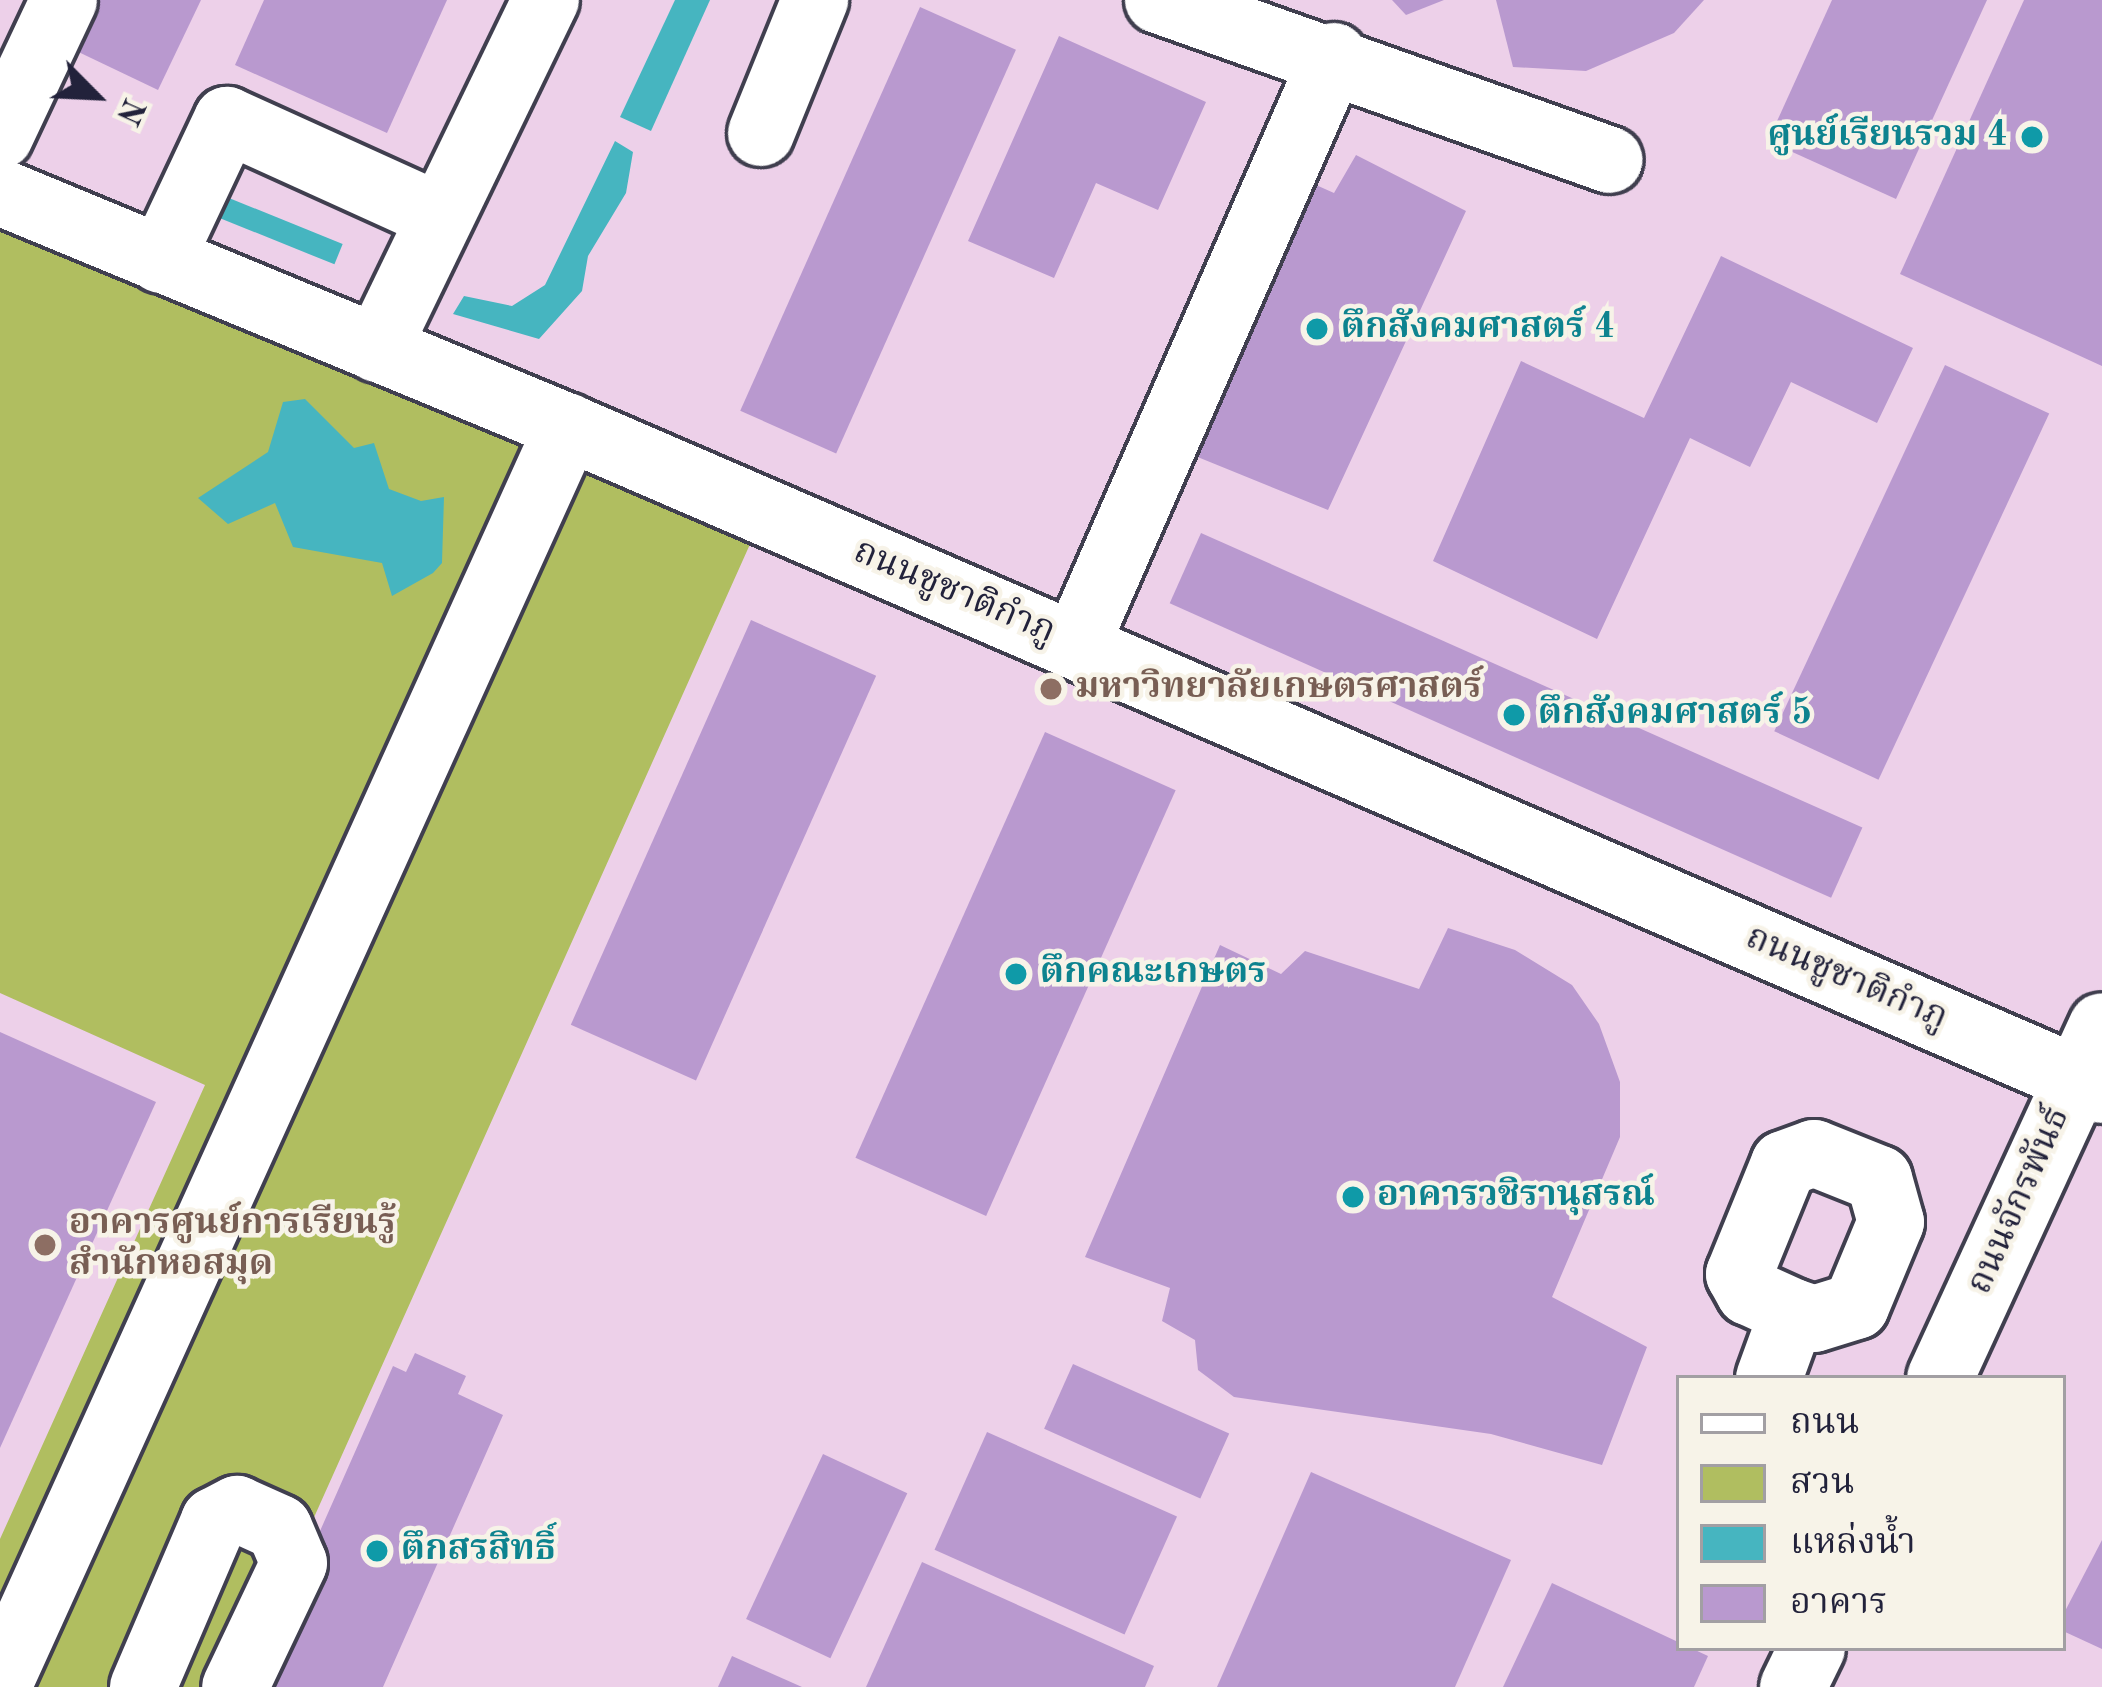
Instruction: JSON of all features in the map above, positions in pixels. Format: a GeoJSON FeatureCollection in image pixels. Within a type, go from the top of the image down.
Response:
{"type":"FeatureCollection","features":[{"type":"Feature","properties":{"kind":"lane"},"geometry":{"type":"LineString","coordinates":[[0,136],[64,0]]}},
{"type":"Feature","properties":{"kind":"lane"},"geometry":{"type":"LineString","coordinates":[[377,349],[546,0]]}},
{"type":"Feature","properties":{"kind":"lane"},"geometry":{"type":"LineString","coordinates":[[761,134],[815,0]]}},
{"type":"Feature","properties":{"kind":"lane"},"geometry":{"type":"LineString","coordinates":[[1165,1],[1334,56],[1610,160]]}},
{"type":"Feature","properties":{"kind":"lane"},"geometry":{"type":"LineString","coordinates":[[1076,645],[1334,56]]}},
{"type":"Feature","properties":{"kind":"lane"},"geometry":{"type":"LineString","coordinates":[[161,260],[227,120],[439,216]]}},
{"type":"Feature","properties":{"kind":"lane","name":"ถนนชูชาติกำภู"},"geometry":{"type":"LineString","coordinates":[[0,192],[568,427],[1076,645],[2093,1065]]}},
{"type":"Feature","properties":{"kind":"lane"},"geometry":{"type":"LineString","coordinates":[[0,1682],[568,427]]}},
{"type":"Feature","properties":{"kind":"lane","name":"ถนนจักรพันธ์"},"geometry":{"type":"LineString","coordinates":[[1941,1375],[2093,1065]]}},
{"type":"Feature","properties":{"kind":"lane"},"geometry":{"type":"LineString","coordinates":[[1770,1375],[1793,1312]]}},
{"type":"Feature","properties":{"kind":"lane"},"geometry":{"type":"LineString","coordinates":[[143,1687],[214,1521],[237,1509],[278,1528],[294,1563],[236,1687]]}},
{"type":"Feature","properties":{"kind":"lane"},"geometry":{"type":"LineString","coordinates":[[1793,1687],[1811,1651]]}},
{"type":"Feature","properties":{"kind":"shaded area","name":"มหาวิทยาลัยเกษตรศาสตร์"},"geometry":{"type":"Polygon","coordinates":[[[0,0],[2102,0],[2102,1687],[0,1687],[0,0]]]}},
{"type":"Feature","properties":{"kind":"green space"},"geometry":{"type":"Polygon","coordinates":[[[0,208],[568,427],[764,513],[238,1687],[0,1687],[0,1539],[205,1085],[0,993],[0,208]]]}},
{"type":"Feature","properties":{"kind":"water"},"geometry":{"type":"Polygon","coordinates":[[[675,0],[710,0],[651,131],[620,117],[675,0]]]}},
{"type":"Feature","properties":{"kind":"water"},"geometry":{"type":"Polygon","coordinates":[[[615,141],[633,152],[626,193],[588,256],[582,291],[539,339],[453,314],[464,296],[512,306],[545,285],[615,141]]]}},
{"type":"Feature","properties":{"kind":"water"},"geometry":{"type":"Polygon","coordinates":[[[224,196],[343,244],[334,264],[216,216],[224,196]]]}},
{"type":"Feature","properties":{"kind":"water"},"geometry":{"type":"Polygon","coordinates":[[[305,399],[354,448],[374,443],[389,489],[421,501],[444,497],[442,563],[433,573],[392,596],[382,563],[293,547],[275,503],[228,524],[198,498],[268,452],[283,402],[305,399]]]}},
{"type":"Feature","properties":{"kind":"building"},"geometry":{"type":"Polygon","coordinates":[[[91,0],[201,0],[158,90],[68,47],[91,0]]]}},
{"type":"Feature","properties":{"kind":"building"},"geometry":{"type":"Polygon","coordinates":[[[264,0],[447,0],[387,133],[235,65],[264,0]]]}},
{"type":"Feature","properties":{"kind":"building"},"geometry":{"type":"Polygon","coordinates":[[[1392,0],[1444,0],[1406,15],[1392,0]]]}},
{"type":"Feature","properties":{"kind":"building"},"geometry":{"type":"Polygon","coordinates":[[[1496,0],[1704,0],[1674,33],[1586,71],[1513,67],[1496,0]]]}},
{"type":"Feature","properties":{"kind":"building"},"geometry":{"type":"Polygon","coordinates":[[[1832,0],[1987,0],[1896,199],[1768,141],[1832,0]]]}},
{"type":"Feature","properties":{"kind":"building","name":"ศูนย์เรียนรวม 4"},"geometry":{"type":"Polygon","coordinates":[[[2024,0],[2102,0],[2102,366],[1900,274],[2024,0]]]}},
{"type":"Feature","properties":{"kind":"building"},"geometry":{"type":"Polygon","coordinates":[[[920,7],[1016,50],[836,453],[740,411],[920,7]]]}},
{"type":"Feature","properties":{"kind":"building"},"geometry":{"type":"Polygon","coordinates":[[[1059,36],[1206,102],[1158,210],[1096,183],[1054,278],[968,241],[1059,36]]]}},
{"type":"Feature","properties":{"kind":"building","name":"ตึกสังคมศาสตร์ 4"},"geometry":{"type":"Polygon","coordinates":[[[1356,155],[1466,211],[1328,510],[1173,447],[1289,173],[1334,193],[1356,155]]]}},
{"type":"Feature","properties":{"kind":"building"},"geometry":{"type":"Polygon","coordinates":[[[1721,256],[1913,348],[1877,423],[1791,382],[1750,467],[1690,438],[1597,639],[1433,561],[1521,361],[1644,418],[1721,256]]]}},
{"type":"Feature","properties":{"kind":"building"},"geometry":{"type":"Polygon","coordinates":[[[1945,365],[2049,414],[1878,780],[1774,731],[1945,365]]]}},
{"type":"Feature","properties":{"kind":"building","name":"ตึกสังคมศาสตร์ 5"},"geometry":{"type":"Polygon","coordinates":[[[1201,533],[1862,827],[1831,898],[1170,603],[1201,533]]]}},
{"type":"Feature","properties":{"kind":"building"},"geometry":{"type":"Polygon","coordinates":[[[751,620],[876,676],[696,1080],[571,1025],[751,620]]]}},
{"type":"Feature","properties":{"kind":"building","name":"ตึกคณะเกษตร"},"geometry":{"type":"Polygon","coordinates":[[[1045,732],[1176,790],[986,1216],[855,1158],[1045,732]]]}},
{"type":"Feature","properties":{"kind":"building","name":"อาคารวชิรานุสรณ์"},"geometry":{"type":"Polygon","coordinates":[[[1448,928],[1515,950],[1572,985],[1599,1024],[1620,1082],[1620,1137],[1552,1297],[1647,1347],[1602,1465],[1491,1434],[1234,1397],[1198,1370],[1195,1340],[1162,1321],[1170,1288],[1085,1257],[1220,945],[1281,974],[1305,951],[1419,989],[1448,928]]]}},
{"type":"Feature","properties":{"kind":"building","name":"อาคารศูนย์การเรียนรู้ สำนักหอสมุด"},"geometry":{"type":"Polygon","coordinates":[[[0,1032],[156,1102],[0,1448],[0,1032]]]}},
{"type":"Feature","properties":{"kind":"building","name":"ตึกสรสิทธิ์"},"geometry":{"type":"Polygon","coordinates":[[[415,1353],[466,1376],[458,1394],[503,1415],[383,1687],[251,1687],[393,1366],[406,1372],[415,1353]]]}},
{"type":"Feature","properties":{"kind":"building"},"geometry":{"type":"Polygon","coordinates":[[[1073,1364],[1229,1434],[1200,1498],[1044,1429],[1073,1364]]]}},
{"type":"Feature","properties":{"kind":"building"},"geometry":{"type":"Polygon","coordinates":[[[987,1432],[1177,1517],[1125,1634],[935,1550],[987,1432]]]}},
{"type":"Feature","properties":{"kind":"building"},"geometry":{"type":"Polygon","coordinates":[[[823,1454],[907,1493],[830,1658],[746,1619],[823,1454]]]}},
{"type":"Feature","properties":{"kind":"building"},"geometry":{"type":"Polygon","coordinates":[[[1311,1472],[1511,1560],[1455,1687],[1217,1687],[1311,1472]]]}},
{"type":"Feature","properties":{"kind":"building"},"geometry":{"type":"Polygon","coordinates":[[[2102,1540],[2102,1649],[2066,1632],[2066,1609],[2102,1540]]]}},
{"type":"Feature","properties":{"kind":"building"},"geometry":{"type":"Polygon","coordinates":[[[922,1562],[1154,1666],[1145,1687],[866,1687],[922,1562]]]}},
{"type":"Feature","properties":{"kind":"building"},"geometry":{"type":"Polygon","coordinates":[[[1552,1583],[1676,1641],[1676,1651],[1708,1656],[1694,1687],[1503,1687],[1552,1583]]]}},
{"type":"Feature","properties":{"kind":"building"},"geometry":{"type":"Polygon","coordinates":[[[732,1656],[802,1687],[718,1687],[732,1656]]]}},
{"type":"Feature","properties":{"kind":"place","name":"ศูนย์เรียนรวม 4"},"geometry":{"type":"Point","coordinates":[2032,137]}},
{"type":"Feature","properties":{"kind":"place","name":"ตึกสังคมศาสตร์ 4"},"geometry":{"type":"Point","coordinates":[1317,329]}},
{"type":"Feature","properties":{"kind":"place","name":"มหาวิทยาลัยเกษตรศาสตร์"},"geometry":{"type":"Point","coordinates":[1051,689]}},
{"type":"Feature","properties":{"kind":"place","name":"ตึกสังคมศาสตร์ 5"},"geometry":{"type":"Point","coordinates":[1514,715]}},
{"type":"Feature","properties":{"kind":"place","name":"ตึกคณะเกษตร"},"geometry":{"type":"Point","coordinates":[1016,974]}},
{"type":"Feature","properties":{"kind":"place","name":"อาคารวชิรานุสรณ์"},"geometry":{"type":"Point","coordinates":[1353,1197]}},
{"type":"Feature","properties":{"kind":"place","name":"อาคารศูนย์การเรียนรู้ สำนักหอสมุด"},"geometry":{"type":"Point","coordinates":[45,1245]}},
{"type":"Feature","properties":{"kind":"place","name":"ตึกสรสิทธิ์"},"geometry":{"type":"Point","coordinates":[377,1551]}}]}
